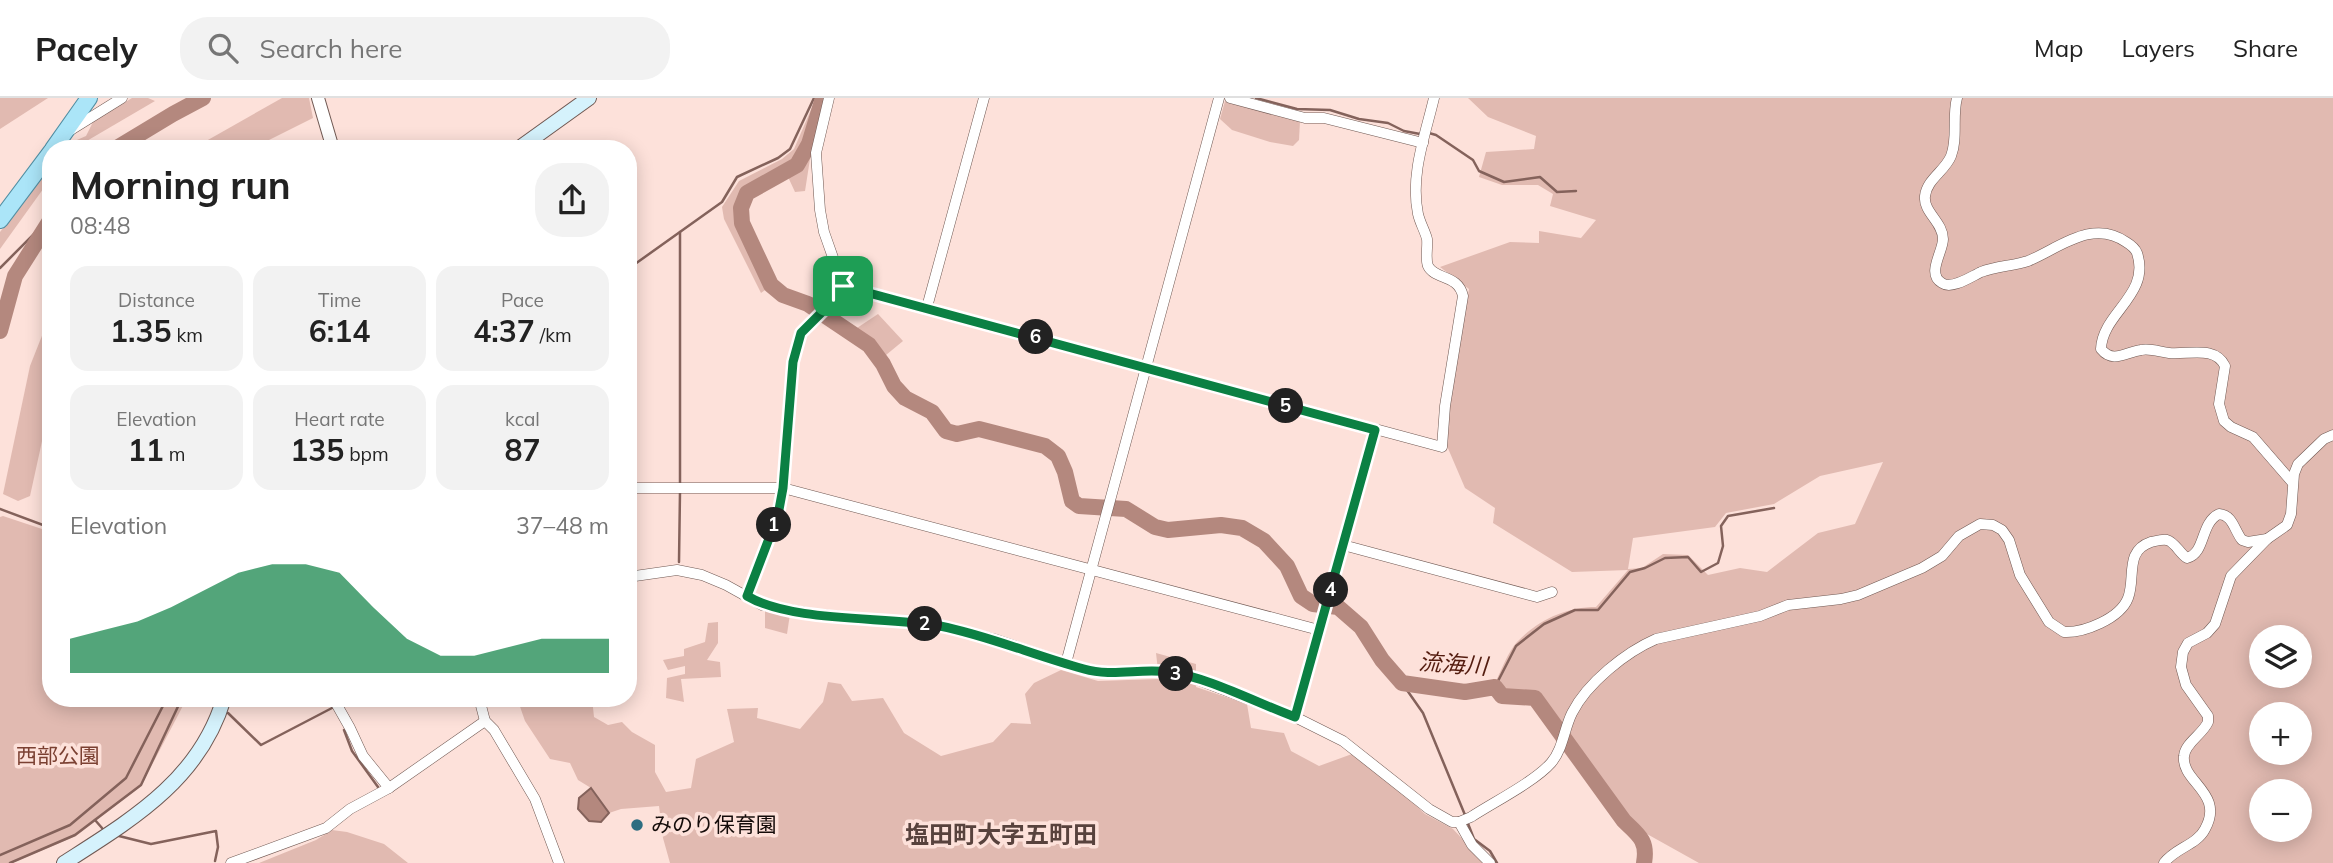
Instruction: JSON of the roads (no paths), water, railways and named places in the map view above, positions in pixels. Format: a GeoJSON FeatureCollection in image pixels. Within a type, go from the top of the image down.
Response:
{"type":"FeatureCollection","features":[{"type":"Feature","properties":{"kind":"main road"},"geometry":{"type":"LineString","coordinates":[[60,140],[89,98]]}},
{"type":"Feature","properties":{"kind":"main road"},"geometry":{"type":"LineString","coordinates":[[531,140],[589,98]]}},
{"type":"Feature","properties":{"kind":"main road"},"geometry":{"type":"LineString","coordinates":[[0,220],[42,163]]}},
{"type":"Feature","properties":{"kind":"main road"},"geometry":{"type":"LineString","coordinates":[[64,863],[130,819],[175,783],[200,753],[222,707]]}},
{"type":"Feature","properties":{"kind":"street"},"geometry":{"type":"LineString","coordinates":[[64,135],[122,98]]}},
{"type":"Feature","properties":{"kind":"street"},"geometry":{"type":"LineString","coordinates":[[318,98],[330,140]]}},
{"type":"Feature","properties":{"kind":"street"},"geometry":{"type":"LineString","coordinates":[[747,596],[778,515],[783,488],[793,362],[801,333],[815,316],[839,295],[843,286],[824,232],[820,210],[816,153],[829,98]]}},
{"type":"Feature","properties":{"kind":"street"},"geometry":{"type":"LineString","coordinates":[[927,307],[984,98]]}},
{"type":"Feature","properties":{"kind":"street"},"geometry":{"type":"LineString","coordinates":[[1066,663],[1219,98]]}},
{"type":"Feature","properties":{"kind":"street"},"geometry":{"type":"LineString","coordinates":[[1230,98],[1305,118],[1324,118],[1423,143]]}},
{"type":"Feature","properties":{"kind":"street"},"geometry":{"type":"LineString","coordinates":[[843,286],[1442,447],[1445,407],[1462,296],[1461,288],[1450,278],[1431,271],[1427,264],[1427,239],[1418,215],[1415,177],[1434,98]]}},
{"type":"Feature","properties":{"kind":"street"},"geometry":{"type":"LineString","coordinates":[[1957,98],[1951,156],[1928,187],[1925,197],[1927,207],[1940,226],[1943,239],[1935,269],[1936,278],[1948,286],[1984,271],[2028,260],[2063,242],[2084,235],[2119,237],[2133,247],[2137,254],[2138,276],[2129,299],[2103,332],[2101,349],[2114,358],[2144,349],[2171,354],[2202,352],[2222,360],[2225,366],[2219,404],[2224,421],[2253,437],[2289,480]]}},
{"type":"Feature","properties":{"kind":"street"},"geometry":{"type":"LineString","coordinates":[[1295,717],[1375,430]]}},
{"type":"Feature","properties":{"kind":"street"},"geometry":{"type":"LineString","coordinates":[[2164,863],[2171,854],[2196,840],[2204,831],[2210,811],[2208,800],[2184,764],[2185,750],[2208,722],[2208,716],[2186,685],[2181,667],[2183,652],[2188,643],[2207,633],[2215,624],[2231,576],[2267,539],[2287,525],[2291,514],[2289,480],[2298,464],[2324,439],[2333,435]]}},
{"type":"Feature","properties":{"kind":"street"},"geometry":{"type":"LineString","coordinates":[[637,488],[783,488],[1320,630]]}},
{"type":"Feature","properties":{"kind":"street"},"geometry":{"type":"LineString","coordinates":[[637,576],[677,570],[702,575],[762,605],[813,614],[939,626],[994,639],[1103,673],[1168,672],[1196,679],[1295,717],[1343,741],[1429,809],[1452,822],[1460,822],[1541,773],[1553,761],[1561,746],[1571,714],[1583,695],[1640,646],[1656,639],[1760,616],[1788,605],[1858,595],[1922,568],[1942,556],[1959,536],[1980,524],[1993,525],[2002,530],[2020,575],[2049,622],[2064,632],[2093,628],[2119,610],[2129,596],[2134,556],[2138,549],[2146,544],[2167,540],[2173,543],[2180,554],[2187,558],[2192,557],[2207,523],[2219,514],[2225,514],[2230,519],[2242,540],[2248,542],[2267,539]]}},
{"type":"Feature","properties":{"kind":"street"},"geometry":{"type":"LineString","coordinates":[[1343,545],[1537,597],[1552,592]]}},
{"type":"Feature","properties":{"kind":"street"},"geometry":{"type":"LineString","coordinates":[[338,707],[363,756],[389,788]]}},
{"type":"Feature","properties":{"kind":"street"},"geometry":{"type":"LineString","coordinates":[[481,707],[485,721],[494,730],[535,799],[559,863]]}},
{"type":"Feature","properties":{"kind":"street"},"geometry":{"type":"LineString","coordinates":[[231,863],[326,828],[350,809],[389,788],[485,721]]}},
{"type":"Feature","properties":{"kind":"street"},"geometry":{"type":"LineString","coordinates":[[1460,822],[1472,845],[1490,863]]}},
{"type":"Feature","properties":{"kind":"waterway"},"geometry":{"type":"LineString","coordinates":[[130,140],[203,98]]}},
{"type":"Feature","properties":{"kind":"waterway"},"geometry":{"type":"LineString","coordinates":[[637,263],[722,202],[737,177],[778,158],[790,149],[814,98]]}},
{"type":"Feature","properties":{"kind":"waterway","name":"流海川"},"geometry":{"type":"LineString","coordinates":[[823,98],[809,144],[797,165],[747,193],[741,208],[742,223],[771,285],[783,295],[808,304],[869,345],[894,386],[905,398],[932,412],[946,431],[957,434],[979,429],[1045,446],[1058,456],[1072,501],[1079,506],[1126,509],[1155,527],[1168,530],[1221,525],[1242,528],[1264,541],[1287,566],[1301,596],[1313,604],[1338,607],[1361,627],[1382,660],[1402,683],[1465,692],[1495,687],[1502,696],[1535,698],[1624,821],[1641,839],[1645,849],[1644,863]]}},
{"type":"Feature","properties":{"kind":"waterway"},"geometry":{"type":"LineString","coordinates":[[1256,98],[1297,109],[1330,110],[1359,119],[1388,123],[1404,131],[1420,134]]}},
{"type":"Feature","properties":{"kind":"waterway"},"geometry":{"type":"LineString","coordinates":[[1429,133],[1473,160],[1479,171],[1504,182],[1540,177],[1557,192],[1576,191]]}},
{"type":"Feature","properties":{"kind":"waterway"},"geometry":{"type":"LineString","coordinates":[[0,268],[42,226]]}},
{"type":"Feature","properties":{"kind":"waterway"},"geometry":{"type":"LineString","coordinates":[[680,232],[680,484]]}},
{"type":"Feature","properties":{"kind":"waterway"},"geometry":{"type":"LineString","coordinates":[[0,331],[15,276],[42,233]]}},
{"type":"Feature","properties":{"kind":"waterway"},"geometry":{"type":"LineString","coordinates":[[679,562],[680,492]]}},
{"type":"Feature","properties":{"kind":"waterway"},"geometry":{"type":"LineString","coordinates":[[1495,687],[1516,646],[1544,624],[1575,610],[1598,610],[1630,572],[1665,558],[1688,557],[1701,572],[1718,563],[1723,546],[1721,526],[1728,516],[1774,508]]}},
{"type":"Feature","properties":{"kind":"waterway"},"geometry":{"type":"LineString","coordinates":[[0,509],[42,525]]}},
{"type":"Feature","properties":{"kind":"waterway"},"geometry":{"type":"LineString","coordinates":[[1402,683],[1423,713],[1465,815]]}},
{"type":"Feature","properties":{"kind":"waterway"},"geometry":{"type":"LineString","coordinates":[[0,855],[70,825],[126,778],[162,707]]}},
{"type":"Feature","properties":{"kind":"waterway"},"geometry":{"type":"LineString","coordinates":[[10,863],[75,835],[141,785],[178,707]]}},
{"type":"Feature","properties":{"kind":"waterway"},"geometry":{"type":"LineString","coordinates":[[228,713],[261,745],[332,708]]}},
{"type":"Feature","properties":{"kind":"waterway"},"geometry":{"type":"LineString","coordinates":[[344,730],[352,751],[378,787]]}},
{"type":"Feature","properties":{"kind":"waterway"},"geometry":{"type":"LineString","coordinates":[[95,820],[102,828]]}},
{"type":"Feature","properties":{"kind":"waterway"},"geometry":{"type":"LineString","coordinates":[[1467,821],[1474,839],[1490,851],[1497,863]]}},
{"type":"Feature","properties":{"kind":"waterway"},"geometry":{"type":"LineString","coordinates":[[115,835],[151,844],[216,831],[218,847],[215,861]]}},
{"type":"Feature","properties":{"kind":"place","name":"みのり保育園"},"geometry":{"type":"Point","coordinates":[637,825]}},
{"type":"Feature","properties":{"kind":"district","name":"塩田町大字五町田"},"geometry":{"type":"Point","coordinates":[1001,835]}},
{"type":"Feature","properties":{"kind":"park label","name":"西部公園"},"geometry":{"type":"Point","coordinates":[58,756]}}]}
